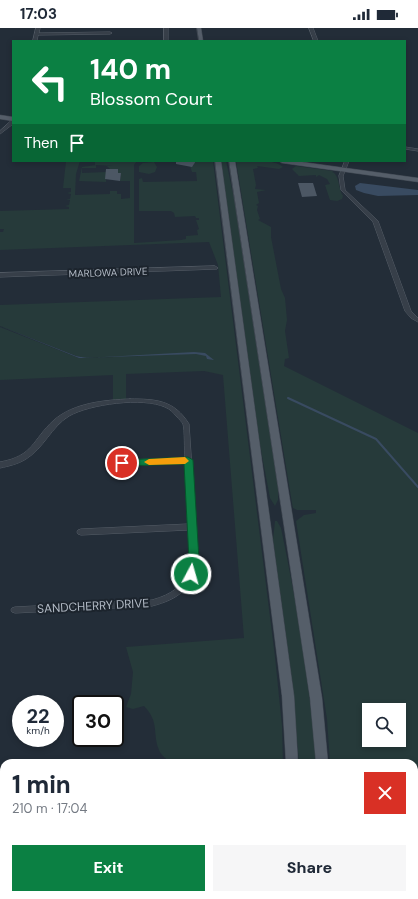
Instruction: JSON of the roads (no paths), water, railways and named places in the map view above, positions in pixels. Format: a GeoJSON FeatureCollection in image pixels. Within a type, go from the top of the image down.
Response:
{"type":"FeatureCollection","features":[{"type":"Feature","properties":{"kind":"main road"},"geometry":{"type":"LineString","coordinates":[[199,28],[201,40]]}},
{"type":"Feature","properties":{"kind":"main road"},"geometry":{"type":"LineString","coordinates":[[0,117],[12,120]]}},
{"type":"Feature","properties":{"kind":"main road"},"geometry":{"type":"LineString","coordinates":[[218,162],[284,664],[289,708],[292,759]]}},
{"type":"Feature","properties":{"kind":"main road"},"geometry":{"type":"LineString","coordinates":[[232,162],[316,698],[322,759]]}},
{"type":"Feature","properties":{"kind":"main road"},"geometry":{"type":"LineString","coordinates":[[289,162],[418,180]]}},
{"type":"Feature","properties":{"kind":"street"},"geometry":{"type":"LineString","coordinates":[[35,40],[38,28]]}},
{"type":"Feature","properties":{"kind":"street"},"geometry":{"type":"LineString","coordinates":[[166,28],[166,40]]}},
{"type":"Feature","properties":{"kind":"street"},"geometry":{"type":"LineString","coordinates":[[310,28],[316,40]]}},
{"type":"Feature","properties":{"kind":"street"},"geometry":{"type":"LineString","coordinates":[[37,34],[110,32]]}},
{"type":"Feature","properties":{"kind":"street"},"geometry":{"type":"LineString","coordinates":[[0,133],[12,121]]}},
{"type":"Feature","properties":{"kind":"street"},"geometry":{"type":"LineString","coordinates":[[406,148],[418,150]]}},
{"type":"Feature","properties":{"kind":"street"},"geometry":{"type":"LineString","coordinates":[[347,162],[341,176],[344,192],[374,221],[408,311],[418,320]]}},
{"type":"Feature","properties":{"kind":"street","name":"MARLOWA DRIVE"},"geometry":{"type":"LineString","coordinates":[[0,275],[215,268]]}},
{"type":"Feature","properties":{"kind":"street"},"geometry":{"type":"LineString","coordinates":[[0,465],[18,460],[28,455],[58,421],[70,412],[84,407],[100,403],[143,402],[162,404],[176,411],[186,424],[192,527],[80,532]]}},
{"type":"Feature","properties":{"kind":"street"},"geometry":{"type":"LineString","coordinates":[[122,463],[188,460]]}},
{"type":"Feature","properties":{"kind":"street","name":"SANDCHERRY DRIVE"},"geometry":{"type":"LineString","coordinates":[[15,610],[152,603],[169,598],[184,586],[193,569],[194,560],[192,527]]}},
{"type":"Feature","properties":{"kind":"water"},"geometry":{"type":"Polygon","coordinates":[[[360,183],[418,190],[418,195],[378,196],[356,190],[355,186],[360,183]]]}},
{"type":"Feature","properties":{"kind":"water"},"geometry":{"type":"Polygon","coordinates":[[[0,326],[76,356],[85,358],[79,358],[0,326]]]}},
{"type":"Feature","properties":{"kind":"water"},"geometry":{"type":"Polygon","coordinates":[[[194,352],[205,353],[214,360],[207,359],[206,356],[196,354],[97,357],[194,352]]]}},
{"type":"Feature","properties":{"kind":"waterway"},"geometry":{"type":"LineString","coordinates":[[288,398],[376,439],[418,487]]}}]}
